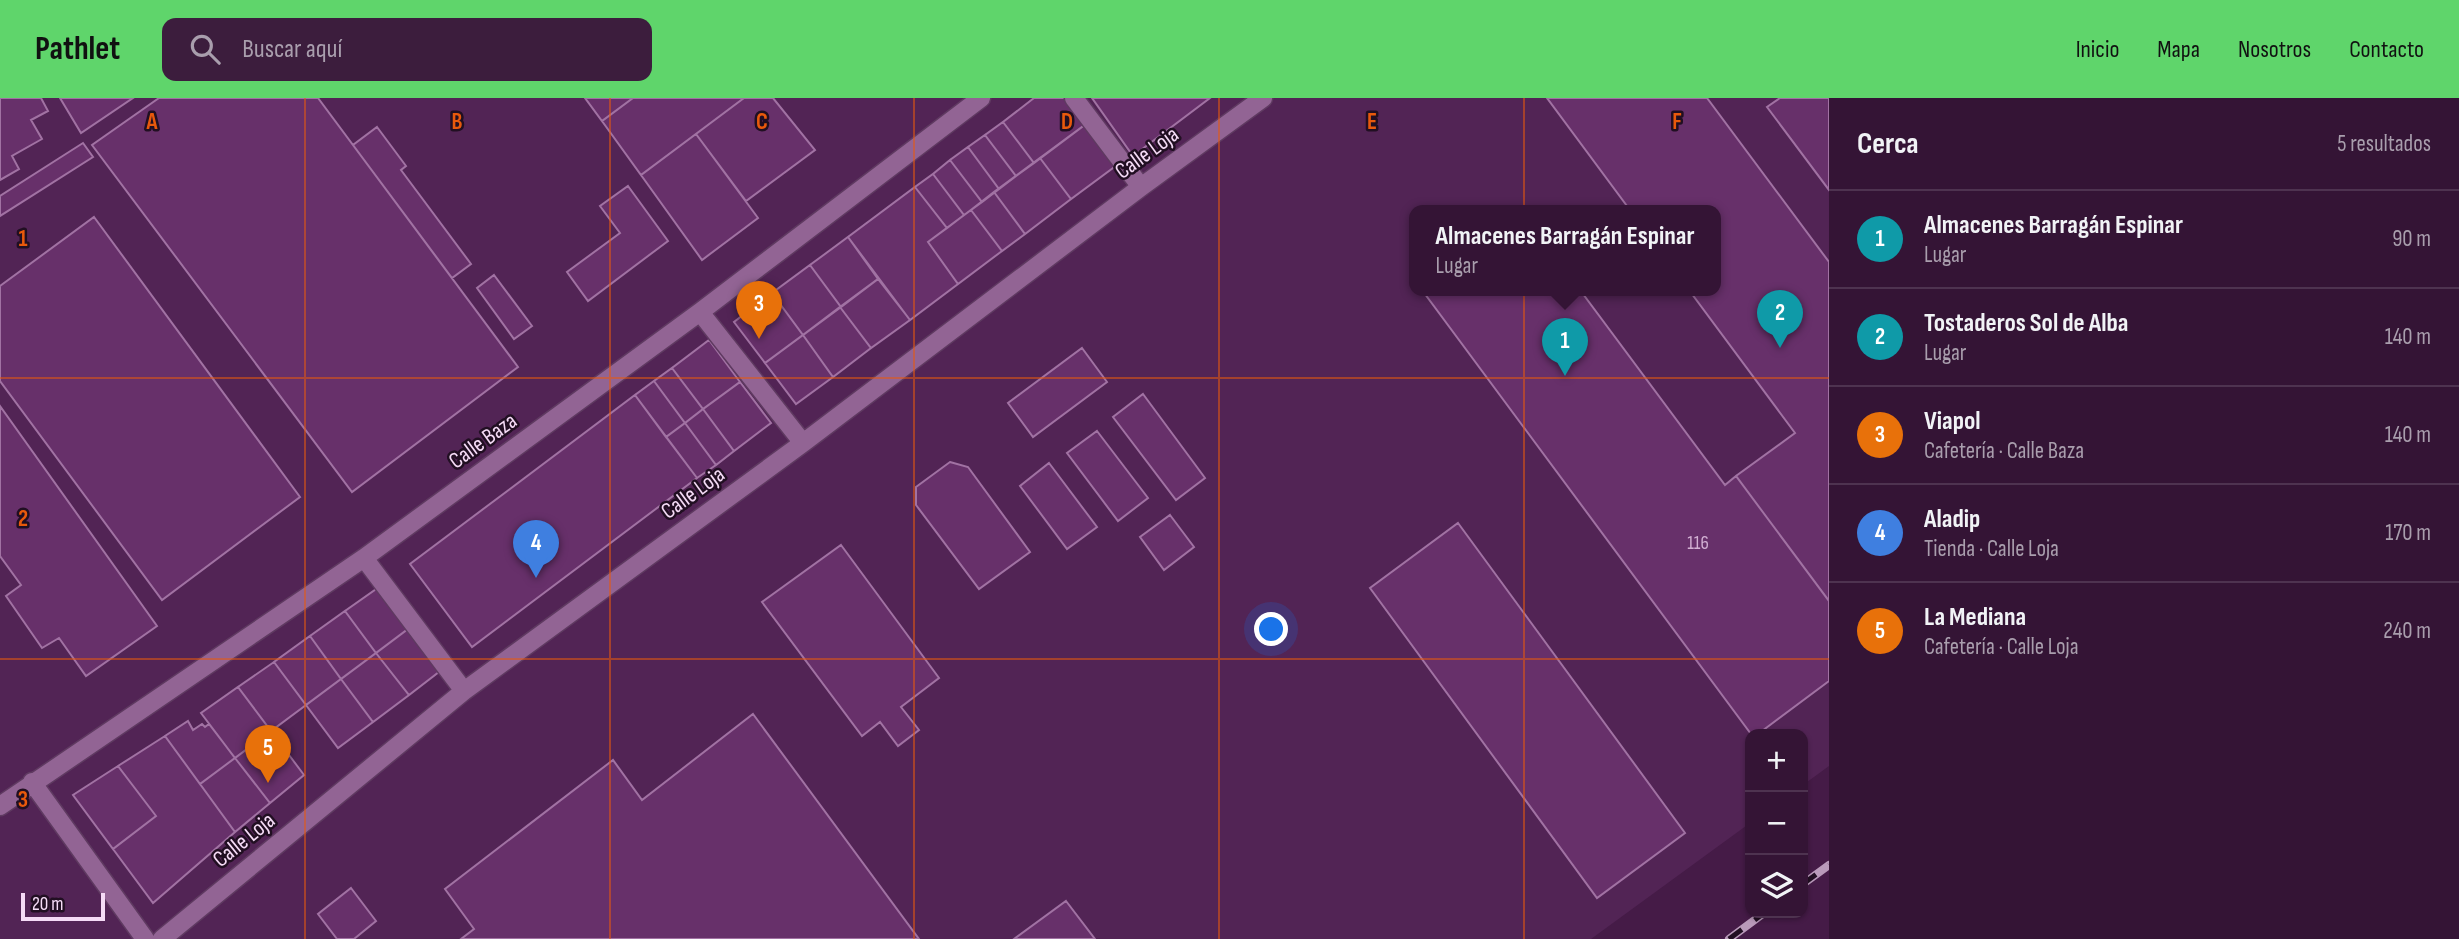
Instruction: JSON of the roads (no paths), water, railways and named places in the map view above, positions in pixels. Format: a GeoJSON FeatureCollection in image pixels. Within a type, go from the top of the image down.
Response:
{"type":"FeatureCollection","features":[{"type":"Feature","properties":{"kind":"street","name":"Calle Baza"},"geometry":{"type":"LineString","coordinates":[[0,806],[364,558],[700,312],[981,98]]}},
{"type":"Feature","properties":{"kind":"street"},"geometry":{"type":"LineString","coordinates":[[1074,98],[1141,187]]}},
{"type":"Feature","properties":{"kind":"street","name":"Calle Loja"},"geometry":{"type":"LineString","coordinates":[[162,939],[464,691],[803,443],[1263,98]]}},
{"type":"Feature","properties":{"kind":"street"},"geometry":{"type":"LineString","coordinates":[[700,312],[803,443]]}},
{"type":"Feature","properties":{"kind":"street"},"geometry":{"type":"LineString","coordinates":[[364,558],[464,691]]}},
{"type":"Feature","properties":{"kind":"street"},"geometry":{"type":"LineString","coordinates":[[32,782],[145,939]]}},
{"type":"Feature","properties":{"kind":"railway"},"geometry":{"type":"LineString","coordinates":[[1808,880],[1829,865]]}},
{"type":"Feature","properties":{"kind":"railway"},"geometry":{"type":"LineString","coordinates":[[1729,939],[1757,918]]}},
{"type":"Feature","properties":{"kind":"place","name":"Viapol"},"geometry":{"type":"Point","coordinates":[759,339]}},
{"type":"Feature","properties":{"kind":"place","name":"Tostaderos Sol de Alba"},"geometry":{"type":"Point","coordinates":[1780,348]}},
{"type":"Feature","properties":{"kind":"place","name":"Almacenes Barragán Espinar"},"geometry":{"type":"Point","coordinates":[1565,376]}},
{"type":"Feature","properties":{"kind":"place","name":"Aladip"},"geometry":{"type":"Point","coordinates":[536,578]}},
{"type":"Feature","properties":{"kind":"place","name":"La Mediana"},"geometry":{"type":"Point","coordinates":[268,783]}}]}
